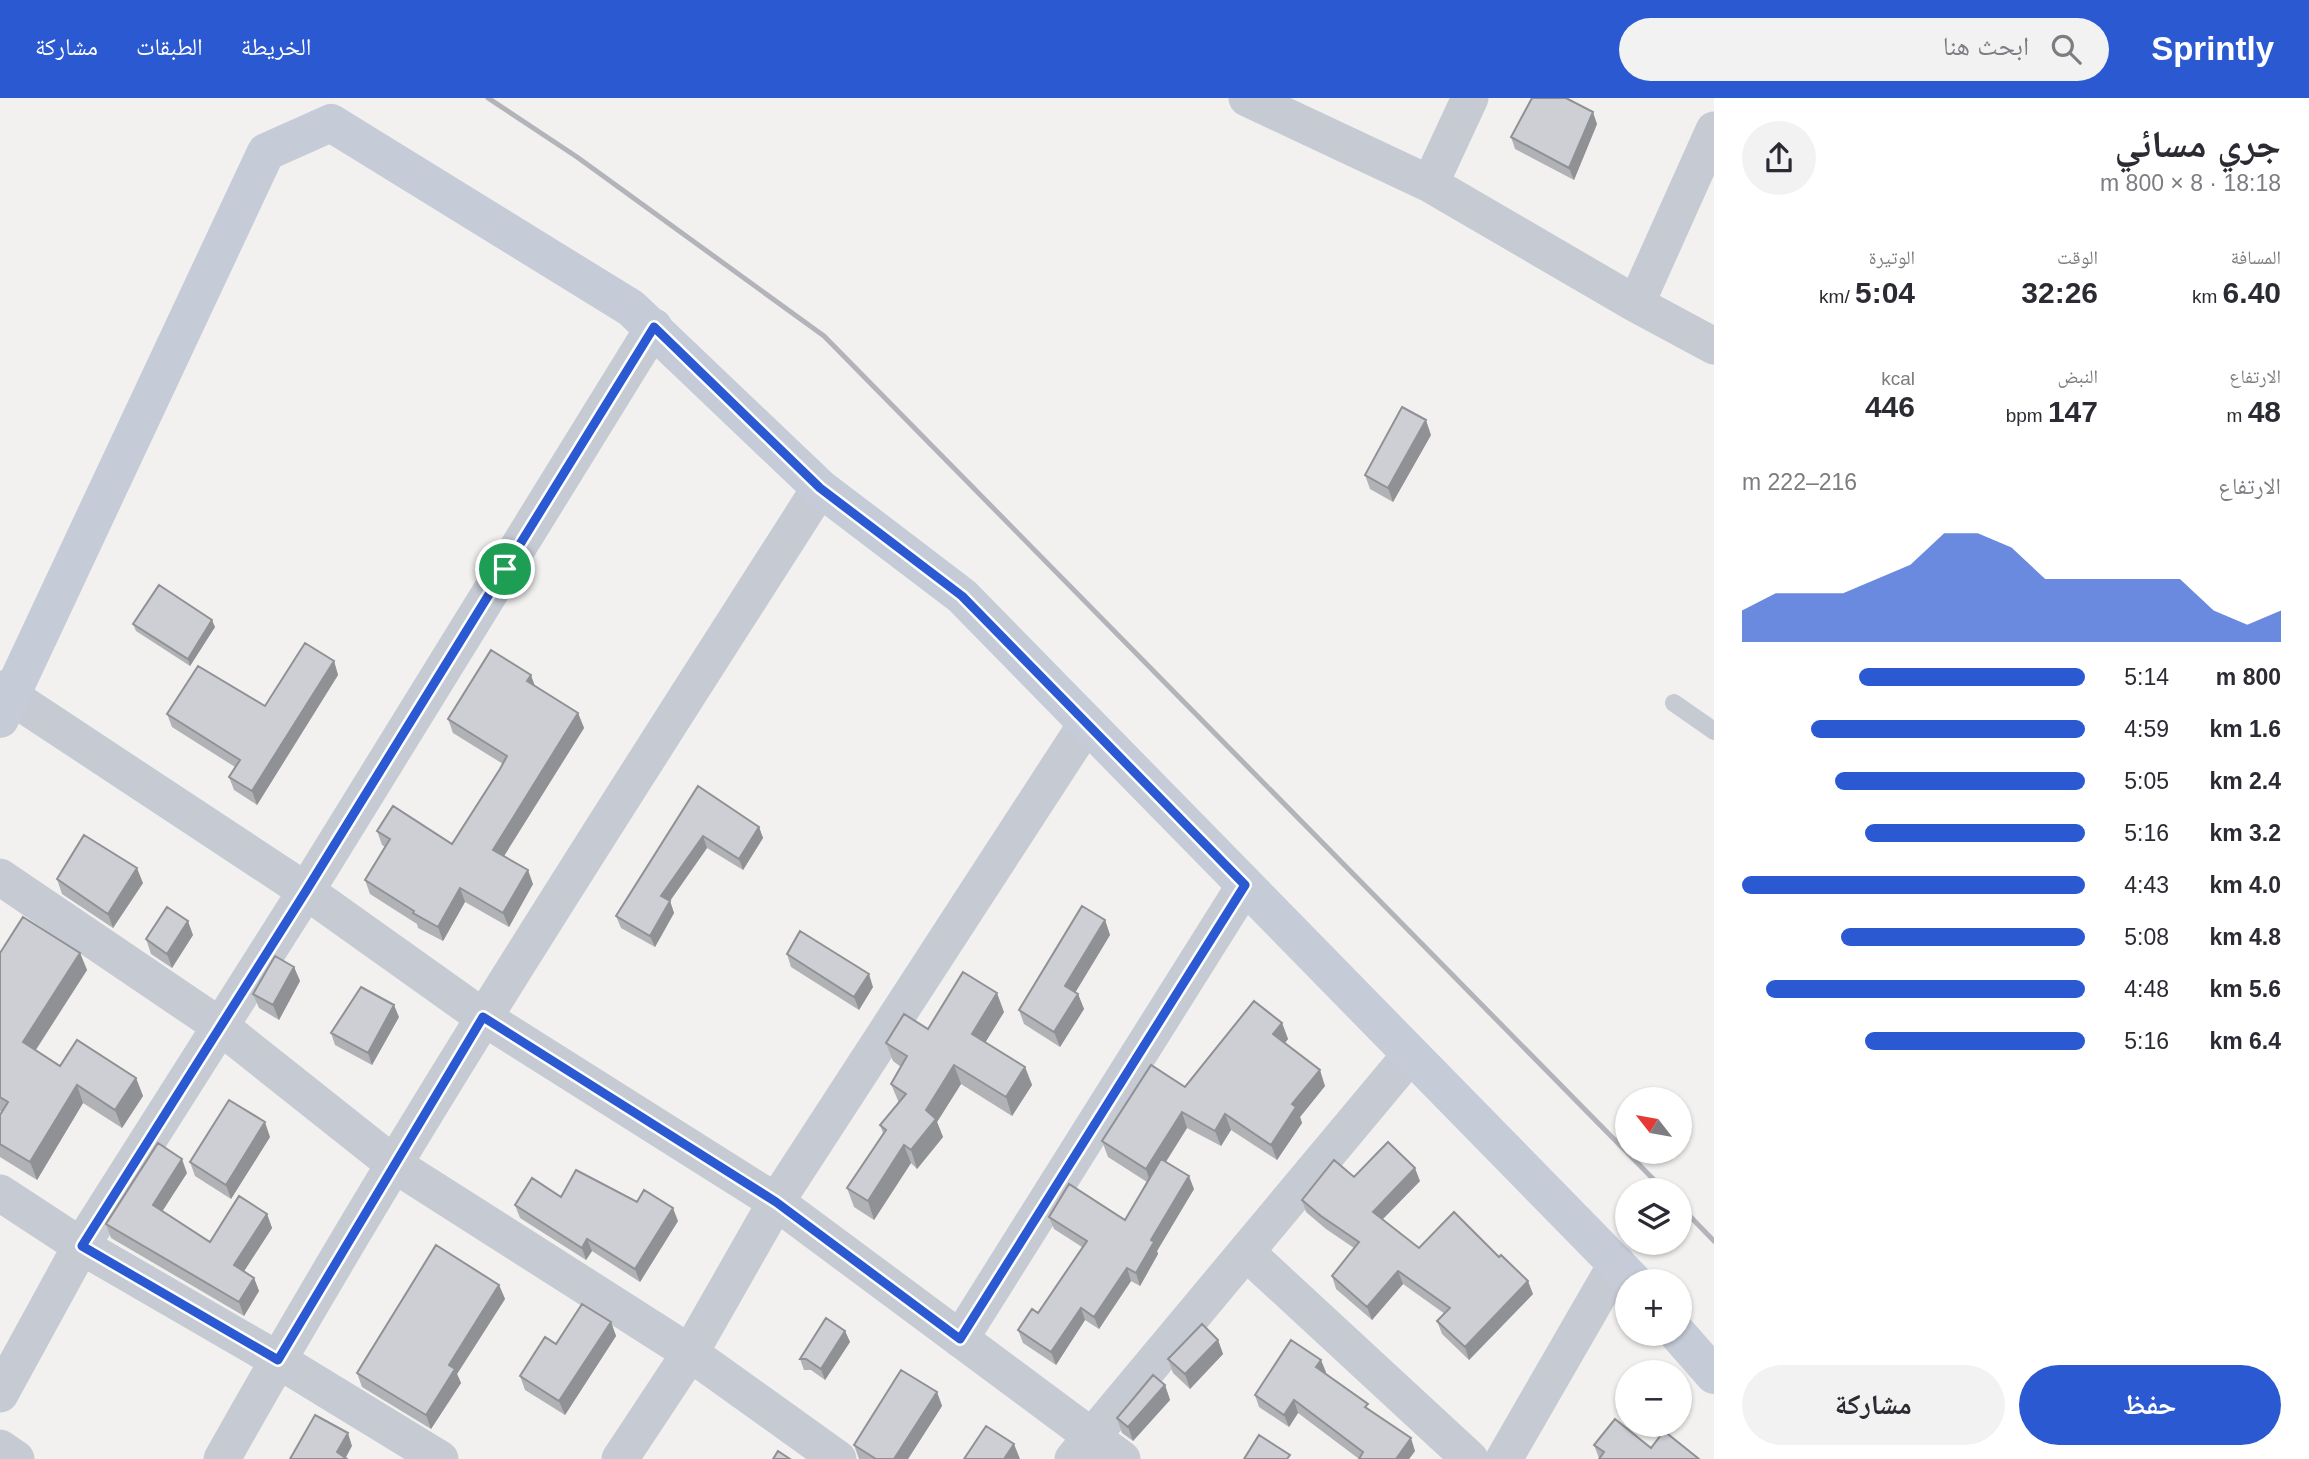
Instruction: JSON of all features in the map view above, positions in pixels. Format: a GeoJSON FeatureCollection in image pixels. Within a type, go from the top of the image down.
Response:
{"type":"FeatureCollection","features":[{"type":"Feature","properties":{"kind":"street"},"geometry":{"type":"LineString","coordinates":[[1247,98],[1430,184],[1636,304],[1714,346]]}},
{"type":"Feature","properties":{"kind":"street"},"geometry":{"type":"LineString","coordinates":[[1430,184],[1470,98]]}},
{"type":"Feature","properties":{"kind":"street"},"geometry":{"type":"LineString","coordinates":[[1122,1459],[1083,1448],[960,1339],[776,1202],[483,1017],[306,891],[3,702],[266,152],[331,124],[631,307],[820,488],[962,596],[1622,1269]]}},
{"type":"Feature","properties":{"kind":"street"},"geometry":{"type":"LineString","coordinates":[[1636,304],[1714,130]]}},
{"type":"Feature","properties":{"kind":"street"},"geometry":{"type":"LineString","coordinates":[[0,1394],[82,1246],[306,891],[654,327]]}},
{"type":"Feature","properties":{"kind":"street"},"geometry":{"type":"LineString","coordinates":[[222,1459],[278,1360],[483,1017],[820,488]]}},
{"type":"Feature","properties":{"kind":"street"},"geometry":{"type":"LineString","coordinates":[[620,1459],[690,1353],[776,1202],[1087,723]]}},
{"type":"Feature","properties":{"kind":"street"},"geometry":{"type":"LineString","coordinates":[[0,877],[220,1026],[395,1165],[690,1353],[838,1459]]}},
{"type":"Feature","properties":{"kind":"street"},"geometry":{"type":"LineString","coordinates":[[960,1339],[1245,885]]}},
{"type":"Feature","properties":{"kind":"street"},"geometry":{"type":"LineString","coordinates":[[1083,1448],[1411,1054]]}},
{"type":"Feature","properties":{"kind":"street"},"geometry":{"type":"LineString","coordinates":[[0,1193],[82,1246],[278,1360],[440,1459]]}},
{"type":"Feature","properties":{"kind":"street"},"geometry":{"type":"LineString","coordinates":[[1246,1252],[1470,1459]]}},
{"type":"Feature","properties":{"kind":"street"},"geometry":{"type":"LineString","coordinates":[[1504,1459],[1615,1287]]}},
{"type":"Feature","properties":{"kind":"street"},"geometry":{"type":"LineString","coordinates":[[1689,1346],[1714,1375]]}},
{"type":"Feature","properties":{"kind":"street"},"geometry":{"type":"LineString","coordinates":[[0,1448],[16,1459]]}},
{"type":"Feature","properties":{"kind":"lane"},"geometry":{"type":"LineString","coordinates":[[1674,704],[1714,731]]}},
{"type":"Feature","properties":{"kind":"building"},"geometry":{"type":"Polygon","coordinates":[[[1532,98],[1566,98],[1593,112],[1569,168],[1511,137],[1532,98]]]}},
{"type":"Feature","properties":{"kind":"building"},"geometry":{"type":"Polygon","coordinates":[[[1402,407],[1426,420],[1388,488],[1365,475],[1402,407]]]}},
{"type":"Feature","properties":{"kind":"building"},"geometry":{"type":"Polygon","coordinates":[[[159,585],[212,620],[188,659],[133,624],[159,585]]]}},
{"type":"Feature","properties":{"kind":"building"},"geometry":{"type":"Polygon","coordinates":[[[305,643],[334,661],[252,791],[229,777],[240,760],[167,714],[198,666],[265,706],[305,643]]]}},
{"type":"Feature","properties":{"kind":"building"},"geometry":{"type":"Polygon","coordinates":[[[491,650],[531,675],[527,681],[578,713],[493,850],[528,870],[503,913],[460,888],[438,927],[365,880],[390,839],[377,831],[393,806],[452,844],[500,769],[507,756],[448,719],[491,650]]]}},
{"type":"Feature","properties":{"kind":"building"},"geometry":{"type":"Polygon","coordinates":[[[698,786],[759,827],[739,859],[703,836],[661,896],[670,901],[650,936],[616,916],[698,786]]]}},
{"type":"Feature","properties":{"kind":"building"},"geometry":{"type":"Polygon","coordinates":[[[84,835],[137,868],[108,914],[57,879],[84,835]]]}},
{"type":"Feature","properties":{"kind":"building"},"geometry":{"type":"Polygon","coordinates":[[[1082,906],[1105,920],[1065,986],[1078,994],[1054,1032],[1019,1010],[1082,906]]]}},
{"type":"Feature","properties":{"kind":"building"},"geometry":{"type":"Polygon","coordinates":[[[167,907],[188,921],[167,954],[146,939],[167,907]]]}},
{"type":"Feature","properties":{"kind":"building"},"geometry":{"type":"Polygon","coordinates":[[[23,917],[80,953],[23,1042],[60,1066],[77,1040],[136,1078],[115,1110],[77,1085],[30,1162],[0,1144],[0,1115],[8,1102],[0,1097],[0,953],[23,917]]]}},
{"type":"Feature","properties":{"kind":"building"},"geometry":{"type":"Polygon","coordinates":[[[800,931],[869,974],[854,997],[787,954],[800,931]]]}},
{"type":"Feature","properties":{"kind":"building"},"geometry":{"type":"Polygon","coordinates":[[[275,956],[294,967],[273,1005],[253,994],[275,956]]]}},
{"type":"Feature","properties":{"kind":"building"},"geometry":{"type":"Polygon","coordinates":[[[963,972],[997,993],[972,1034],[1025,1067],[1006,1097],[954,1065],[926,1110],[936,1119],[911,1150],[904,1145],[868,1201],[847,1188],[886,1130],[880,1125],[906,1094],[891,1084],[907,1056],[886,1043],[904,1014],[928,1029],[963,972]]]}},
{"type":"Feature","properties":{"kind":"building"},"geometry":{"type":"Polygon","coordinates":[[[361,987],[394,1005],[368,1053],[331,1033],[361,987]]]}},
{"type":"Feature","properties":{"kind":"building"},"geometry":{"type":"Polygon","coordinates":[[[1254,1001],[1282,1023],[1273,1034],[1320,1070],[1292,1104],[1296,1107],[1271,1145],[1225,1114],[1215,1131],[1182,1112],[1146,1169],[1102,1141],[1151,1065],[1185,1087],[1254,1001]]]}},
{"type":"Feature","properties":{"kind":"building"},"geometry":{"type":"Polygon","coordinates":[[[229,1100],[265,1122],[226,1185],[190,1162],[229,1100]]]}},
{"type":"Feature","properties":{"kind":"building"},"geometry":{"type":"Polygon","coordinates":[[[1388,1142],[1415,1168],[1373,1212],[1419,1248],[1454,1212],[1499,1257],[1501,1255],[1528,1281],[1465,1347],[1437,1321],[1450,1308],[1398,1271],[1367,1307],[1332,1276],[1359,1242],[1302,1200],[1334,1160],[1354,1177],[1388,1142]]]}},
{"type":"Feature","properties":{"kind":"building"},"geometry":{"type":"Polygon","coordinates":[[[158,1143],[182,1159],[153,1205],[210,1242],[239,1196],[267,1214],[234,1265],[254,1278],[239,1302],[106,1224],[158,1143]]]}},
{"type":"Feature","properties":{"kind":"building"},"geometry":{"type":"Polygon","coordinates":[[[1161,1159],[1189,1176],[1151,1240],[1154,1242],[1136,1273],[1127,1268],[1094,1317],[1081,1308],[1051,1352],[1018,1330],[1032,1309],[1038,1313],[1087,1241],[1049,1217],[1069,1184],[1125,1220],[1161,1159]]]}},
{"type":"Feature","properties":{"kind":"building"},"geometry":{"type":"Polygon","coordinates":[[[576,1170],[637,1202],[644,1190],[673,1208],[635,1269],[587,1239],[582,1248],[515,1205],[532,1178],[561,1197],[576,1170]]]}},
{"type":"Feature","properties":{"kind":"building"},"geometry":{"type":"Polygon","coordinates":[[[436,1245],[499,1285],[449,1365],[455,1369],[426,1415],[357,1373],[436,1245]]]}},
{"type":"Feature","properties":{"kind":"building"},"geometry":{"type":"Polygon","coordinates":[[[582,1304],[611,1322],[559,1401],[520,1376],[545,1337],[556,1344],[582,1304]]]}},
{"type":"Feature","properties":{"kind":"building"},"geometry":{"type":"Polygon","coordinates":[[[826,1318],[845,1331],[821,1369],[806,1359],[800,1359],[826,1318]]]}},
{"type":"Feature","properties":{"kind":"building"},"geometry":{"type":"Polygon","coordinates":[[[1202,1324],[1218,1340],[1185,1374],[1168,1359],[1202,1324]]]}},
{"type":"Feature","properties":{"kind":"building"},"geometry":{"type":"Polygon","coordinates":[[[1291,1340],[1321,1360],[1316,1367],[1368,1404],[1365,1407],[1411,1438],[1396,1459],[1359,1459],[1363,1452],[1294,1400],[1284,1415],[1255,1395],[1291,1340]]]}},
{"type":"Feature","properties":{"kind":"building"},"geometry":{"type":"Polygon","coordinates":[[[901,1370],[937,1392],[894,1459],[876,1459],[854,1445],[901,1370]]]}},
{"type":"Feature","properties":{"kind":"building"},"geometry":{"type":"Polygon","coordinates":[[[1153,1375],[1165,1385],[1128,1427],[1117,1418],[1153,1375]]]}},
{"type":"Feature","properties":{"kind":"building"},"geometry":{"type":"Polygon","coordinates":[[[315,1415],[348,1433],[337,1452],[347,1459],[290,1459],[315,1415]]]}},
{"type":"Feature","properties":{"kind":"building"},"geometry":{"type":"Polygon","coordinates":[[[1615,1419],[1615,1437],[1637,1437],[1651,1448],[1659,1437],[1672,1437],[1699,1459],[1599,1459],[1604,1452],[1594,1445],[1615,1419]]]}},
{"type":"Feature","properties":{"kind":"building"},"geometry":{"type":"Polygon","coordinates":[[[986,1426],[1014,1444],[1004,1459],[964,1459],[986,1426]]]}},
{"type":"Feature","properties":{"kind":"building"},"geometry":{"type":"Polygon","coordinates":[[[1259,1435],[1290,1455],[1287,1459],[1244,1459],[1259,1435]]]}},
{"type":"Feature","properties":{"kind":"building"},"geometry":{"type":"Polygon","coordinates":[[[778,1451],[790,1459],[773,1459],[778,1451]]]}},
{"type":"Feature","properties":{"kind":"railway"},"geometry":{"type":"LineString","coordinates":[[488,98],[577,157],[824,336],[1652,1178]]}},
{"type":"Feature","properties":{"kind":"railway"},"geometry":{"type":"LineString","coordinates":[[1692,1218],[1714,1241]]}},
{"type":"Feature","properties":{"kind":"route"},"geometry":{"type":"LineString","coordinates":[[654,327],[820,488],[962,596],[1245,885],[960,1339],[776,1202],[483,1017],[278,1360],[82,1246],[505,569],[654,327]]}}]}
